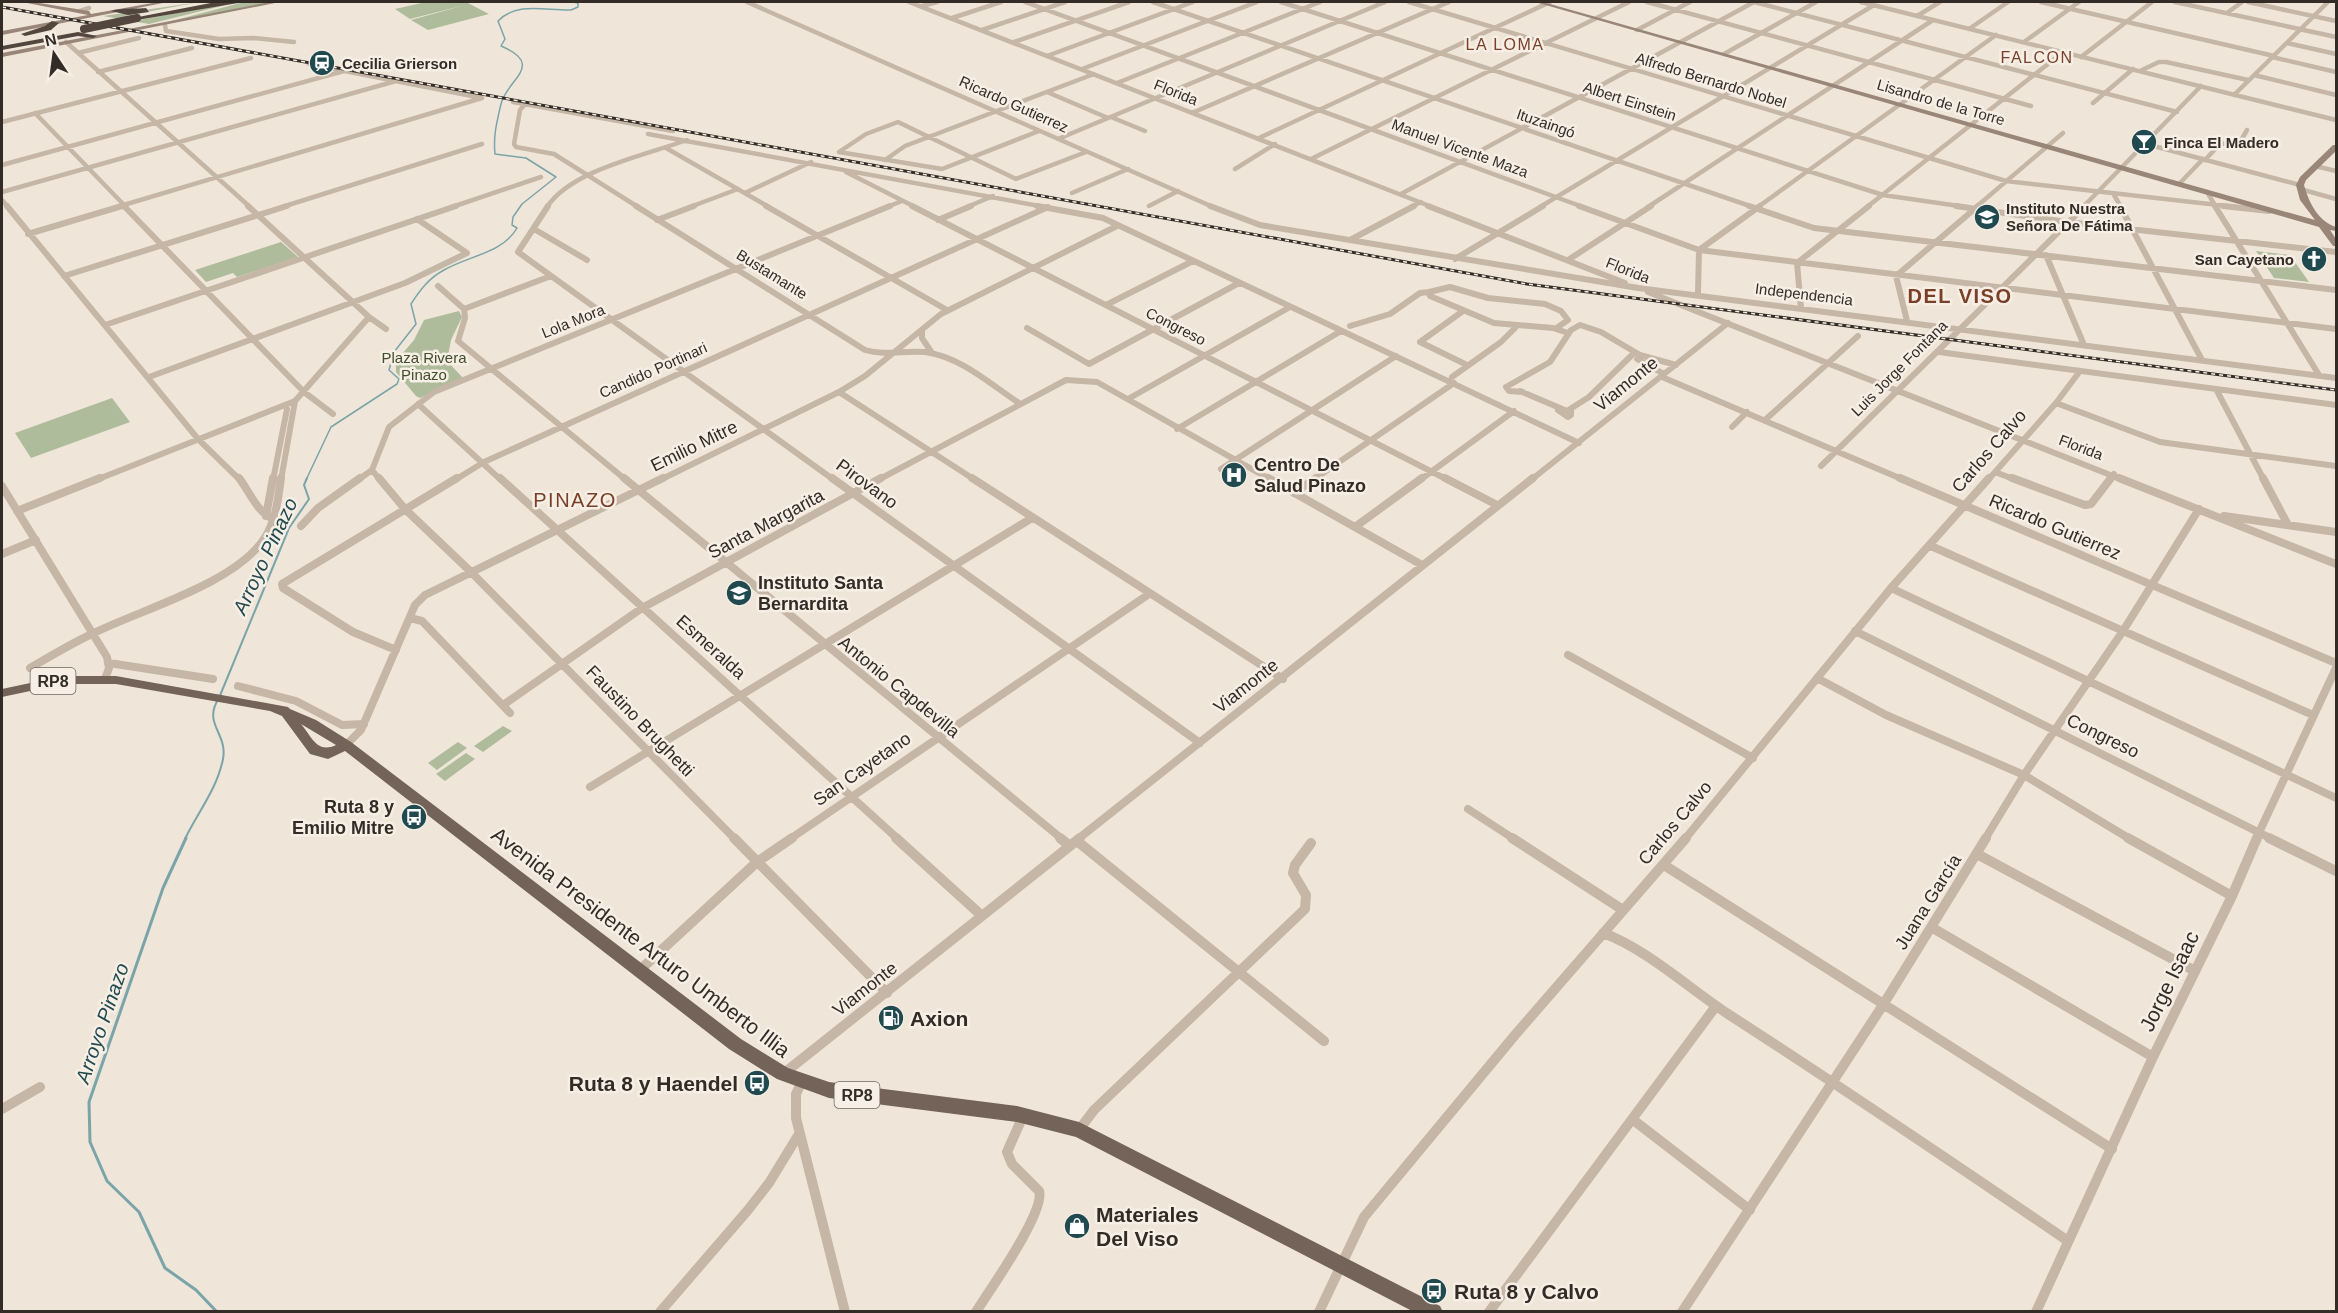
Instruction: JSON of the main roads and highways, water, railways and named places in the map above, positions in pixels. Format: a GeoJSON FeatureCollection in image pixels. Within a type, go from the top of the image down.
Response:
{"type":"FeatureCollection","features":[{"type":"Feature","properties":{"kind":"highway"},"geometry":{"type":"LineString","coordinates":[[115,11],[132,12],[193,2]]}},
{"type":"Feature","properties":{"kind":"highway"},"geometry":{"type":"LineString","coordinates":[[2,44],[208,2]]}},
{"type":"Feature","properties":{"kind":"highway"},"geometry":{"type":"LineString","coordinates":[[132,18],[226,2]]}},
{"type":"Feature","properties":{"kind":"highway"},"geometry":{"type":"LineString","coordinates":[[161,25],[187,14],[240,2]]}},
{"type":"Feature","properties":{"kind":"highway"},"geometry":{"type":"LineString","coordinates":[[2,44],[46,29],[55,23]]}},
{"type":"Feature","properties":{"kind":"highway"},"geometry":{"type":"LineString","coordinates":[[2,44],[78,34],[93,36]]}},
{"type":"Feature","properties":{"kind":"main road","name":"Avenida Presidente Arturo Umberto Illia"},"geometry":{"type":"LineString","coordinates":[[2,693],[47,682],[105,679],[229,698],[284,710],[312,723],[346,745],[735,1044],[783,1074],[851,1094],[1023,1116],[1079,1130],[1434,1311]]}},
{"type":"Feature","properties":{"kind":"main road"},"geometry":{"type":"LineString","coordinates":[[284,710],[315,751],[328,754],[346,745]]}},
{"type":"Feature","properties":{"kind":"waterway","name":"Arroyo Pinazo"},"geometry":{"type":"LineString","coordinates":[[306,480],[331,427],[397,384],[399,379],[389,370],[394,352],[416,324],[411,304],[421,289],[444,270],[503,243],[517,228],[512,225],[513,217],[522,204],[556,177],[526,158],[495,154],[495,135],[501,104],[522,66],[521,60],[514,53],[501,46],[505,39],[498,21],[514,11],[523,9],[571,10],[578,7],[578,3],[573,2]]}},
{"type":"Feature","properties":{"kind":"waterway","name":"Arroyo Pinazo"},"geometry":{"type":"LineString","coordinates":[[185,839],[212,790],[223,759],[224,750],[214,722],[214,707],[289,528],[309,499],[304,485],[307,478]]}},
{"type":"Feature","properties":{"kind":"waterway","name":"Arroyo Pinazo"},"geometry":{"type":"LineString","coordinates":[[186,838],[163,888],[89,1102],[90,1142],[107,1181],[139,1212],[165,1268],[196,1290],[217,1312]]}},
{"type":"Feature","properties":{"kind":"railway"},"geometry":{"type":"LineString","coordinates":[[2,7],[1527,284],[2336,390]]}},
{"type":"Feature","properties":{"kind":"place","name":"Cecilia Grierson"},"geometry":{"type":"Point","coordinates":[322,63]}},
{"type":"Feature","properties":{"kind":"place","name":"Finca El Madero"},"geometry":{"type":"Point","coordinates":[2144,142]}},
{"type":"Feature","properties":{"kind":"place","name":"Instituto Nuestra Señora De Fátima"},"geometry":{"type":"Point","coordinates":[1987,217]}},
{"type":"Feature","properties":{"kind":"place","name":"San Cayetano"},"geometry":{"type":"Point","coordinates":[2314,259]}},
{"type":"Feature","properties":{"kind":"place","name":"Centro De Salud Pinazo"},"geometry":{"type":"Point","coordinates":[1234,475]}},
{"type":"Feature","properties":{"kind":"place","name":"Instituto Santa Bernardita"},"geometry":{"type":"Point","coordinates":[739,593]}},
{"type":"Feature","properties":{"kind":"place","name":"Ruta 8 y Emilio Mitre"},"geometry":{"type":"Point","coordinates":[414,817]}},
{"type":"Feature","properties":{"kind":"place","name":"Axion"},"geometry":{"type":"Point","coordinates":[891,1018]}},
{"type":"Feature","properties":{"kind":"place","name":"Ruta 8 y Haendel"},"geometry":{"type":"Point","coordinates":[757,1083]}},
{"type":"Feature","properties":{"kind":"place","name":"Materiales Del Viso"},"geometry":{"type":"Point","coordinates":[1077,1226]}},
{"type":"Feature","properties":{"kind":"place","name":"Ruta 8 y Calvo"},"geometry":{"type":"Point","coordinates":[1434,1291]}},
{"type":"Feature","properties":{"kind":"district","name":"LA LOMA"},"geometry":{"type":"Point","coordinates":[1505,44]}},
{"type":"Feature","properties":{"kind":"district","name":"FALCON"},"geometry":{"type":"Point","coordinates":[2037,57]}},
{"type":"Feature","properties":{"kind":"district","name":"DEL VISO"},"geometry":{"type":"Point","coordinates":[1960,296]}},
{"type":"Feature","properties":{"kind":"district","name":"PINAZO"},"geometry":{"type":"Point","coordinates":[575,500]}},
{"type":"Feature","properties":{"kind":"park label","name":"Plaza Rivera Pinazo"},"geometry":{"type":"Point","coordinates":[424,366]}}]}
